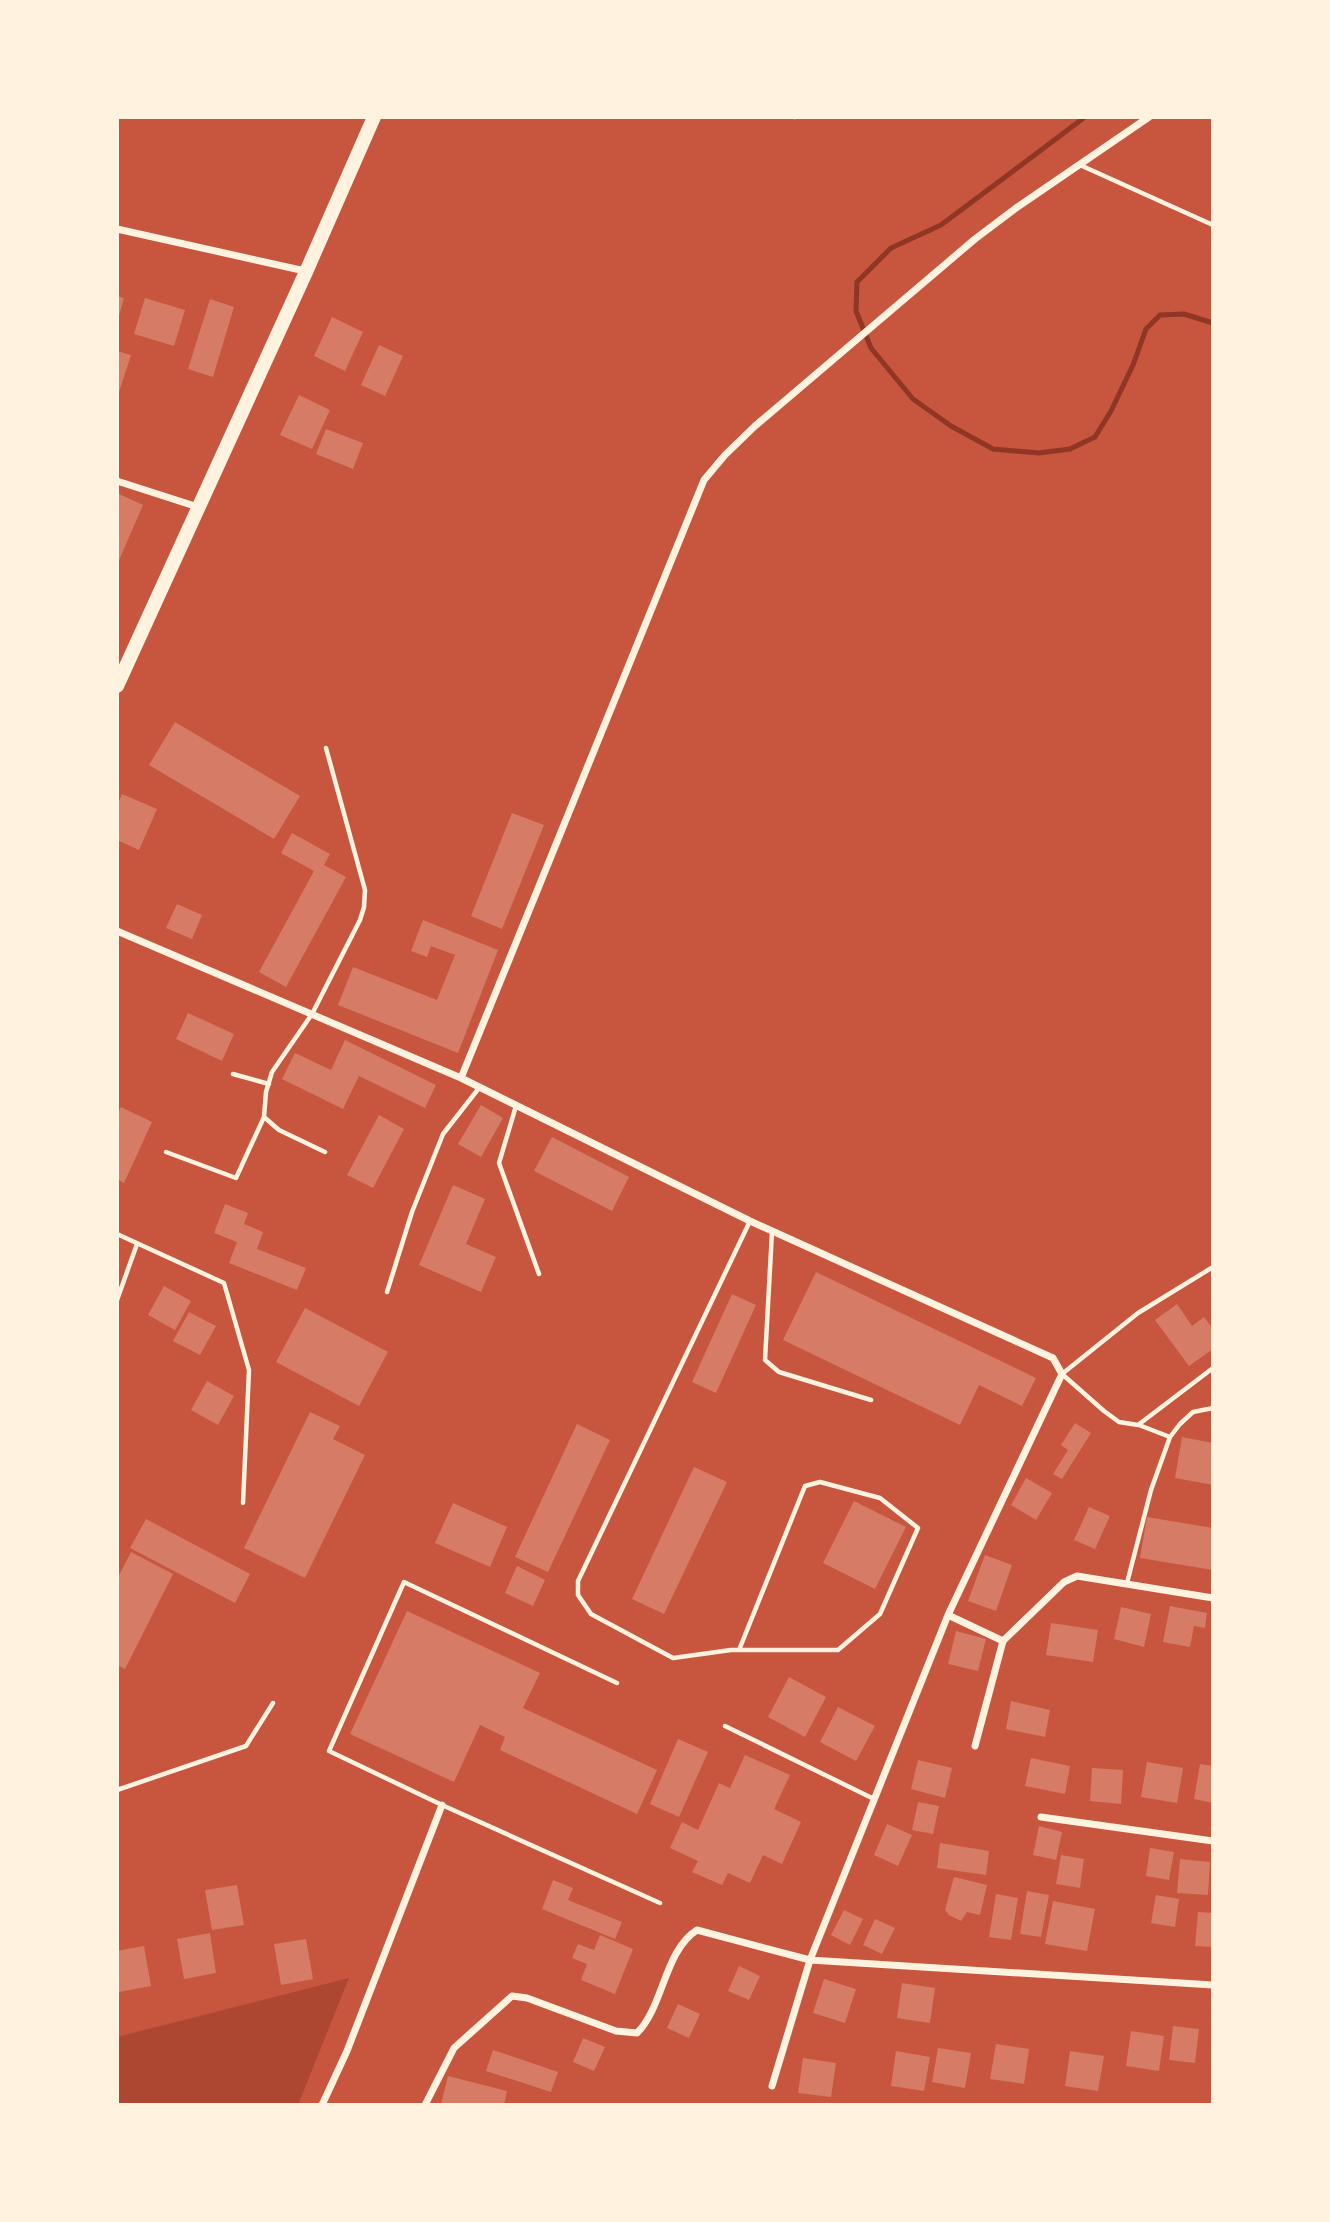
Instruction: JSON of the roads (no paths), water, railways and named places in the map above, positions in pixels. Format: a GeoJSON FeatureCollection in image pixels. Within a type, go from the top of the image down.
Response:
{"type":"FeatureCollection","features":[{"type":"Feature","properties":{"kind":"main road"},"geometry":{"type":"LineString","coordinates":[[117,686],[374,117]]}},
{"type":"Feature","properties":{"kind":"street"},"geometry":{"type":"LineString","coordinates":[[461,1077],[705,480],[724,455],[755,426],[975,239],[1149,117]]}},
{"type":"Feature","properties":{"kind":"street"},"geometry":{"type":"LineString","coordinates":[[117,229],[306,272]]}},
{"type":"Feature","properties":{"kind":"street"},"geometry":{"type":"LineString","coordinates":[[117,481],[198,507]]}},
{"type":"Feature","properties":{"kind":"street"},"geometry":{"type":"LineString","coordinates":[[117,931],[461,1077],[772,1231],[1053,1358],[1062,1374],[948,1615],[810,1960],[772,2086]]}},
{"type":"Feature","properties":{"kind":"street"},"geometry":{"type":"LineString","coordinates":[[975,1746],[1003,1641],[1063,1582],[1077,1576],[1213,1598]]}},
{"type":"Feature","properties":{"kind":"street"},"geometry":{"type":"LineString","coordinates":[[948,1615],[1003,1641]]}},
{"type":"Feature","properties":{"kind":"street"},"geometry":{"type":"LineString","coordinates":[[323,2105],[347,2051],[442,1805]]}},
{"type":"Feature","properties":{"kind":"street"},"geometry":{"type":"LineString","coordinates":[[1041,1817],[1213,1841]]}},
{"type":"Feature","properties":{"kind":"street"},"geometry":{"type":"LineString","coordinates":[[425,2105],[454,2048],[512,1996],[527,1998],[616,2031],[637,2034],[646,2024],[687,1936],[697,1930],[810,1960],[1213,1985]]}},
{"type":"Feature","properties":{"kind":"lane"},"geometry":{"type":"LineString","coordinates":[[1079,165],[1213,225]]}},
{"type":"Feature","properties":{"kind":"lane"},"geometry":{"type":"LineString","coordinates":[[166,1152],[236,1178],[264,1116],[272,1072],[312,1014],[360,920],[365,890],[326,748]]}},
{"type":"Feature","properties":{"kind":"lane"},"geometry":{"type":"LineString","coordinates":[[233,1074],[269,1084]]}},
{"type":"Feature","properties":{"kind":"lane"},"geometry":{"type":"LineString","coordinates":[[387,1292],[411,1212],[443,1135],[479,1087]]}},
{"type":"Feature","properties":{"kind":"lane"},"geometry":{"type":"LineString","coordinates":[[516,1105],[499,1163],[539,1274]]}},
{"type":"Feature","properties":{"kind":"lane"},"geometry":{"type":"LineString","coordinates":[[264,1116],[279,1130],[325,1152]]}},
{"type":"Feature","properties":{"kind":"lane"},"geometry":{"type":"LineString","coordinates":[[739,1650],[805,1486],[820,1482],[880,1497],[918,1528],[880,1614],[838,1650],[739,1650],[673,1658],[591,1614],[578,1595],[578,1581],[751,1221]]}},
{"type":"Feature","properties":{"kind":"lane"},"geometry":{"type":"LineString","coordinates":[[772,1231],[765,1360],[779,1372],[871,1400]]}},
{"type":"Feature","properties":{"kind":"lane"},"geometry":{"type":"LineString","coordinates":[[117,1234],[224,1283],[249,1370],[243,1503]]}},
{"type":"Feature","properties":{"kind":"lane"},"geometry":{"type":"LineString","coordinates":[[117,1300],[137,1244]]}},
{"type":"Feature","properties":{"kind":"lane"},"geometry":{"type":"LineString","coordinates":[[1170,1437],[1138,1425],[1119,1422],[1062,1374],[1138,1313],[1213,1267]]}},
{"type":"Feature","properties":{"kind":"lane"},"geometry":{"type":"LineString","coordinates":[[1138,1425],[1213,1368]]}},
{"type":"Feature","properties":{"kind":"lane"},"geometry":{"type":"LineString","coordinates":[[1127,1584],[1152,1490],[1170,1437],[1194,1412],[1213,1408]]}},
{"type":"Feature","properties":{"kind":"lane"},"geometry":{"type":"LineString","coordinates":[[617,1683],[404,1581],[330,1751],[442,1805],[660,1903]]}},
{"type":"Feature","properties":{"kind":"lane"},"geometry":{"type":"LineString","coordinates":[[117,1790],[246,1746],[273,1703]]}},
{"type":"Feature","properties":{"kind":"lane"},"geometry":{"type":"LineString","coordinates":[[725,1726],[875,1800]]}},
{"type":"Feature","properties":{"kind":"waterway"},"geometry":{"type":"LineString","coordinates":[[1085,117],[941,225],[891,248],[857,282],[856,311],[871,348],[913,399],[951,426],[993,449],[1039,453],[1070,449],[1095,437],[1133,365],[1146,329],[1160,315],[1184,314],[1213,323]]}}]}
